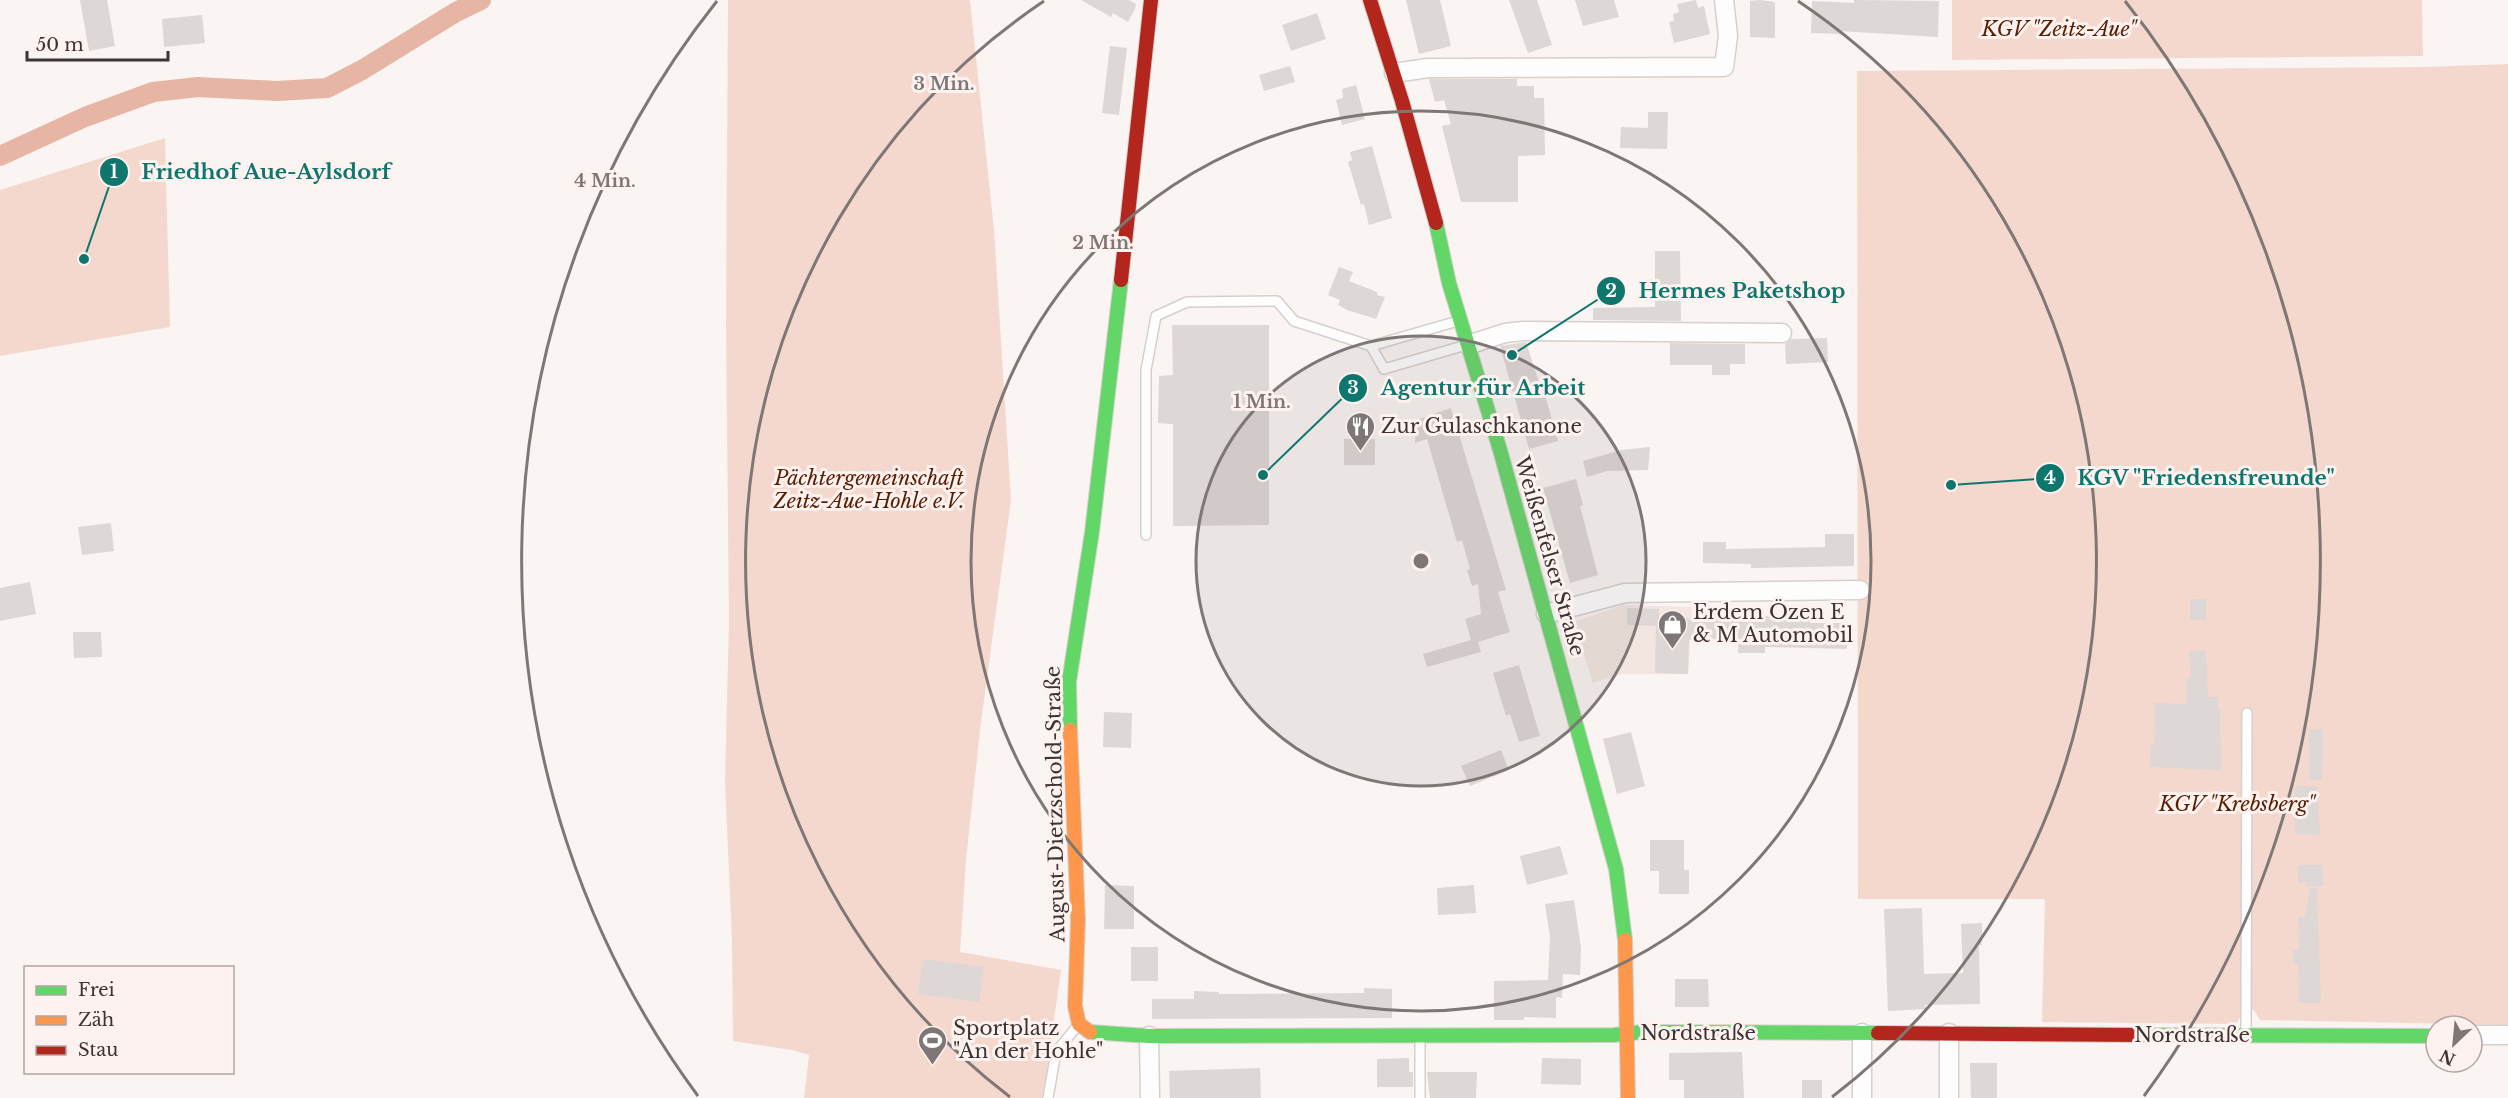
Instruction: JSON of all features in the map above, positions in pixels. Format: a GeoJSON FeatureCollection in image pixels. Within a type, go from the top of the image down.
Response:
{"type":"FeatureCollection","features":[{"type":"Feature","properties":{"kind":"street","name":"August-Dietzschold-Straße"},"geometry":{"type":"LineString","coordinates":[[1079,1024],[1075,1005],[1078,909],[1069,682],[1092,532],[1108,403],[1151,0]]}},
{"type":"Feature","properties":{"kind":"street","name":"Weißenfelser Straße"},"geometry":{"type":"LineString","coordinates":[[1370,0],[1394,73],[1460,320],[1546,614],[1616,868],[1626,937],[1629,1098]]}},
{"type":"Feature","properties":{"kind":"street"},"geometry":{"type":"LineString","coordinates":[[1394,73],[1428,68],[1724,67],[1728,36],[1724,0]]}},
{"type":"Feature","properties":{"kind":"street"},"geometry":{"type":"LineString","coordinates":[[1468,345],[1505,333],[1523,331],[1782,333]]}},
{"type":"Feature","properties":{"kind":"street"},"geometry":{"type":"LineString","coordinates":[[1546,614],[1624,593],[1860,590]]}},
{"type":"Feature","properties":{"kind":"street"},"geometry":{"type":"LineString","coordinates":[[1079,1024],[1093,1034],[1149,1036],[1628,1034]]}},
{"type":"Feature","properties":{"kind":"street"},"geometry":{"type":"LineString","coordinates":[[1862,1033],[1862,1098]]}},
{"type":"Feature","properties":{"kind":"street"},"geometry":{"type":"LineString","coordinates":[[1949,1033],[1949,1098]]}},
{"type":"Feature","properties":{"kind":"street","name":"Nordstraße"},"geometry":{"type":"LineString","coordinates":[[1628,1034],[2424,1035]]}},
{"type":"Feature","properties":{"kind":"street"},"geometry":{"type":"LineString","coordinates":[[2484,1035],[2508,1035]]}},
{"type":"Feature","properties":{"kind":"street"},"geometry":{"type":"LineString","coordinates":[[1149,1036],[1150,1098]]}},
{"type":"Feature","properties":{"kind":"lane"},"geometry":{"type":"LineString","coordinates":[[1146,535],[1146,370],[1156,316],[1187,302],[1277,302],[1294,321],[1371,346],[1460,320]]}},
{"type":"Feature","properties":{"kind":"lane"},"geometry":{"type":"LineString","coordinates":[[1371,346],[1384,369],[1468,345]]}},
{"type":"Feature","properties":{"kind":"lane"},"geometry":{"type":"LineString","coordinates":[[2246,1035],[2247,713]]}},
{"type":"Feature","properties":{"kind":"lane"},"geometry":{"type":"LineString","coordinates":[[1048,1098],[1056,1052],[1079,1024]]}},
{"type":"Feature","properties":{"kind":"lane"},"geometry":{"type":"LineString","coordinates":[[1420,1034],[1420,1098]]}},
{"type":"Feature","properties":{"kind":"shaded area"},"geometry":{"type":"Polygon","coordinates":[[[1623,605],[1692,607],[1688,674],[1622,674],[1593,683],[1574,622],[1623,605]]]}},
{"type":"Feature","properties":{"kind":"green space","name":"Pächtergemeinschaft Zeitz-Aue-Hohle e.V."},"geometry":{"type":"Polygon","coordinates":[[[728,0],[970,0],[994,230],[1011,500],[980,730],[966,860],[960,952],[1061,970],[1043,1098],[804,1098],[809,1055],[792,1050],[733,1041],[732,940],[725,782],[729,621],[726,323],[728,0]]]}},
{"type":"Feature","properties":{"kind":"green space","name":"KGV \"Zeitz-Aue\""},"geometry":{"type":"Polygon","coordinates":[[[1952,0],[2422,0],[2423,56],[1952,60],[1952,0]]]}},
{"type":"Feature","properties":{"kind":"green space","name":"KGV \"Krebsberg\""},"geometry":{"type":"Polygon","coordinates":[[[2508,64],[2508,1025],[2484,1025],[2484,1014],[2424,1014],[2424,1023],[2260,1020],[2254,1010],[2244,1010],[2236,1024],[2042,1022],[2045,899],[1858,899],[1857,71],[2425,67],[2508,64]]]}},
{"type":"Feature","properties":{"kind":"green space"},"geometry":{"type":"Polygon","coordinates":[[[165,138],[170,327],[0,356],[0,190],[165,138]]]}},
{"type":"Feature","properties":{"kind":"building"},"geometry":{"type":"Polygon","coordinates":[[[80,0],[107,0],[115,46],[89,51],[80,0]]]}},
{"type":"Feature","properties":{"kind":"building"},"geometry":{"type":"Polygon","coordinates":[[[1081,0],[1129,0],[1136,4],[1128,22],[1113,13],[1111,17],[1081,0]]]}},
{"type":"Feature","properties":{"kind":"building"},"geometry":{"type":"Polygon","coordinates":[[[1406,0],[1440,0],[1451,46],[1419,54],[1406,0]]]}},
{"type":"Feature","properties":{"kind":"building"},"geometry":{"type":"Polygon","coordinates":[[[1509,0],[1537,0],[1552,45],[1528,53],[1509,0]]]}},
{"type":"Feature","properties":{"kind":"building"},"geometry":{"type":"Polygon","coordinates":[[[1575,0],[1614,0],[1619,17],[1583,26],[1575,0]]]}},
{"type":"Feature","properties":{"kind":"building"},"geometry":{"type":"Polygon","coordinates":[[[1696,0],[1698,8],[1704,6],[1710,34],[1674,43],[1669,22],[1674,21],[1673,14],[1679,12],[1677,4],[1696,0]]]}},
{"type":"Feature","properties":{"kind":"building"},"geometry":{"type":"Polygon","coordinates":[[[1854,0],[1939,1],[1938,37],[1840,31],[1840,34],[1811,33],[1812,1],[1854,3],[1854,0]]]}},
{"type":"Feature","properties":{"kind":"building"},"geometry":{"type":"Polygon","coordinates":[[[1750,1],[1775,2],[1775,38],[1750,37],[1750,1]]]}},
{"type":"Feature","properties":{"kind":"building"},"geometry":{"type":"Polygon","coordinates":[[[1317,13],[1326,39],[1291,51],[1282,25],[1317,13]]]}},
{"type":"Feature","properties":{"kind":"building"},"geometry":{"type":"Polygon","coordinates":[[[202,15],[205,43],[164,47],[162,19],[202,15]]]}},
{"type":"Feature","properties":{"kind":"building"},"geometry":{"type":"Polygon","coordinates":[[[1110,46],[1127,48],[1119,115],[1102,113],[1110,46]]]}},
{"type":"Feature","properties":{"kind":"building"},"geometry":{"type":"Polygon","coordinates":[[[1290,66],[1295,82],[1264,91],[1259,75],[1290,66]]]}},
{"type":"Feature","properties":{"kind":"building"},"geometry":{"type":"Polygon","coordinates":[[[1429,79],[1517,79],[1517,86],[1534,86],[1534,98],[1544,98],[1545,155],[1518,156],[1518,202],[1461,202],[1442,126],[1451,124],[1444,100],[1435,102],[1429,79]]]}},
{"type":"Feature","properties":{"kind":"building"},"geometry":{"type":"Polygon","coordinates":[[[1356,85],[1365,119],[1342,125],[1336,100],[1343,98],[1342,89],[1356,85]]]}},
{"type":"Feature","properties":{"kind":"building"},"geometry":{"type":"Polygon","coordinates":[[[1648,112],[1668,112],[1667,149],[1620,148],[1621,127],[1648,128],[1648,112]]]}},
{"type":"Feature","properties":{"kind":"building"},"geometry":{"type":"Polygon","coordinates":[[[1372,146],[1392,218],[1369,225],[1364,204],[1361,205],[1348,162],[1352,160],[1350,152],[1372,146]]]}},
{"type":"Feature","properties":{"kind":"building"},"geometry":{"type":"Polygon","coordinates":[[[1655,251],[1680,251],[1681,321],[1593,320],[1593,308],[1655,307],[1655,251]]]}},
{"type":"Feature","properties":{"kind":"building"},"geometry":{"type":"Polygon","coordinates":[[[1339,267],[1353,272],[1349,281],[1385,297],[1376,319],[1347,310],[1338,305],[1340,300],[1328,295],[1339,267]]]}},
{"type":"Feature","properties":{"kind":"building"},"geometry":{"type":"Polygon","coordinates":[[[1172,325],[1269,325],[1269,525],[1173,526],[1173,424],[1158,423],[1159,376],[1173,375],[1172,325]]]}},
{"type":"Feature","properties":{"kind":"building"},"geometry":{"type":"Polygon","coordinates":[[[1827,338],[1828,362],[1786,364],[1785,344],[1791,339],[1827,338]]]}},
{"type":"Feature","properties":{"kind":"building"},"geometry":{"type":"Polygon","coordinates":[[[1526,342],[1558,441],[1529,449],[1500,346],[1526,342]]]}},
{"type":"Feature","properties":{"kind":"building"},"geometry":{"type":"Polygon","coordinates":[[[1670,343],[1745,344],[1745,364],[1730,364],[1730,375],[1712,375],[1712,365],[1670,365],[1670,343]]]}},
{"type":"Feature","properties":{"kind":"building"},"geometry":{"type":"Polygon","coordinates":[[[1451,408],[1506,590],[1498,592],[1510,632],[1478,642],[1481,652],[1427,667],[1423,654],[1471,640],[1465,619],[1481,614],[1478,584],[1472,586],[1462,540],[1457,542],[1427,439],[1415,443],[1416,420],[1451,408]]]}},
{"type":"Feature","properties":{"kind":"building","name":"Zur Gulaschkanone"},"geometry":{"type":"Polygon","coordinates":[[[1344,439],[1375,439],[1375,465],[1344,465],[1344,439]]]}},
{"type":"Feature","properties":{"kind":"building"},"geometry":{"type":"Polygon","coordinates":[[[1650,447],[1648,470],[1607,471],[1587,477],[1583,461],[1621,450],[1650,447]]]}},
{"type":"Feature","properties":{"kind":"building"},"geometry":{"type":"Polygon","coordinates":[[[1576,479],[1583,505],[1580,506],[1598,575],[1570,583],[1543,488],[1576,479]]]}},
{"type":"Feature","properties":{"kind":"building"},"geometry":{"type":"Polygon","coordinates":[[[111,523],[114,551],[82,555],[78,527],[111,523]]]}},
{"type":"Feature","properties":{"kind":"building"},"geometry":{"type":"Polygon","coordinates":[[[1825,534],[1854,534],[1854,566],[1751,568],[1751,564],[1703,563],[1703,542],[1726,542],[1726,549],[1825,547],[1825,534]]]}},
{"type":"Feature","properties":{"kind":"building"},"geometry":{"type":"Polygon","coordinates":[[[30,582],[36,614],[0,621],[0,588],[30,582]]]}},
{"type":"Feature","properties":{"kind":"building"},"geometry":{"type":"Polygon","coordinates":[[[2190,599],[2206,599],[2206,620],[2190,620],[2190,599]]]}},
{"type":"Feature","properties":{"kind":"building"},"geometry":{"type":"Polygon","coordinates":[[[1627,608],[1659,609],[1659,617],[1689,618],[1689,620],[1765,616],[1810,619],[1810,623],[1848,623],[1847,649],[1765,647],[1765,653],[1738,653],[1738,639],[1689,640],[1688,674],[1655,673],[1656,626],[1627,625],[1627,608]]]}},
{"type":"Feature","properties":{"kind":"building"},"geometry":{"type":"Polygon","coordinates":[[[73,632],[101,632],[102,657],[74,658],[73,632]]]}},
{"type":"Feature","properties":{"kind":"building"},"geometry":{"type":"Polygon","coordinates":[[[2206,650],[2208,697],[2218,697],[2218,709],[2220,709],[2221,770],[2150,767],[2151,744],[2154,744],[2155,703],[2187,704],[2187,678],[2191,678],[2189,651],[2206,650]]]}},
{"type":"Feature","properties":{"kind":"building"},"geometry":{"type":"Polygon","coordinates":[[[1519,665],[1540,736],[1519,742],[1510,714],[1506,716],[1493,673],[1519,665]]]}},
{"type":"Feature","properties":{"kind":"building"},"geometry":{"type":"Polygon","coordinates":[[[1104,712],[1132,713],[1131,748],[1103,747],[1104,712]]]}},
{"type":"Feature","properties":{"kind":"building"},"geometry":{"type":"Polygon","coordinates":[[[2323,729],[2322,780],[2309,780],[2309,730],[2323,729]]]}},
{"type":"Feature","properties":{"kind":"building"},"geometry":{"type":"Polygon","coordinates":[[[1631,732],[1645,786],[1617,794],[1603,739],[1631,732]]]}},
{"type":"Feature","properties":{"kind":"building"},"geometry":{"type":"Polygon","coordinates":[[[1501,750],[1509,770],[1470,786],[1461,766],[1501,750]]]}},
{"type":"Feature","properties":{"kind":"building"},"geometry":{"type":"Polygon","coordinates":[[[2295,786],[2317,786],[2320,835],[2295,834],[2295,786]]]}},
{"type":"Feature","properties":{"kind":"building"},"geometry":{"type":"Polygon","coordinates":[[[1650,840],[1684,840],[1684,870],[1689,870],[1689,894],[1659,894],[1659,871],[1650,871],[1650,840]]]}},
{"type":"Feature","properties":{"kind":"building"},"geometry":{"type":"Polygon","coordinates":[[[1560,846],[1568,874],[1527,885],[1520,856],[1560,846]]]}},
{"type":"Feature","properties":{"kind":"building"},"geometry":{"type":"Polygon","coordinates":[[[2298,865],[2322,865],[2323,886],[2307,886],[2307,882],[2298,883],[2298,865]]]}},
{"type":"Feature","properties":{"kind":"building"},"geometry":{"type":"Polygon","coordinates":[[[1105,885],[1134,886],[1134,929],[1104,929],[1105,885]]]}},
{"type":"Feature","properties":{"kind":"building"},"geometry":{"type":"Polygon","coordinates":[[[1474,885],[1476,913],[1438,915],[1437,888],[1474,885]]]}},
{"type":"Feature","properties":{"kind":"building"},"geometry":{"type":"Polygon","coordinates":[[[2310,888],[2317,888],[2321,1003],[2299,1003],[2298,965],[2294,965],[2293,950],[2299,950],[2298,917],[2305,917],[2310,888]]]}},
{"type":"Feature","properties":{"kind":"building"},"geometry":{"type":"Polygon","coordinates":[[[1574,900],[1581,948],[1580,975],[1563,974],[1562,998],[1556,997],[1556,1018],[1524,1017],[1524,1020],[1494,1020],[1494,981],[1548,980],[1550,937],[1545,904],[1574,900]]]}},
{"type":"Feature","properties":{"kind":"building"},"geometry":{"type":"Polygon","coordinates":[[[1922,908],[1924,974],[1963,973],[1961,924],[1982,923],[1982,945],[1979,945],[1980,1004],[1925,1005],[1926,1009],[1888,1011],[1884,909],[1922,908]]]}},
{"type":"Feature","properties":{"kind":"building"},"geometry":{"type":"Polygon","coordinates":[[[1131,947],[1158,947],[1158,981],[1131,981],[1131,947]]]}},
{"type":"Feature","properties":{"kind":"building"},"geometry":{"type":"Polygon","coordinates":[[[923,959],[984,967],[979,1002],[918,994],[923,959]]]}},
{"type":"Feature","properties":{"kind":"building"},"geometry":{"type":"Polygon","coordinates":[[[1675,979],[1708,979],[1709,1007],[1675,1007],[1675,979]]]}},
{"type":"Feature","properties":{"kind":"building"},"geometry":{"type":"Polygon","coordinates":[[[1364,988],[1392,989],[1392,1018],[1152,1019],[1152,999],[1194,999],[1194,991],[1219,992],[1219,994],[1364,993],[1364,988]]]}},
{"type":"Feature","properties":{"kind":"building"},"geometry":{"type":"Polygon","coordinates":[[[1742,1052],[1744,1098],[1684,1098],[1684,1080],[1669,1080],[1669,1053],[1742,1052]]]}},
{"type":"Feature","properties":{"kind":"building"},"geometry":{"type":"Polygon","coordinates":[[[1409,1058],[1409,1072],[1413,1072],[1413,1087],[1377,1087],[1377,1059],[1409,1058]]]}},
{"type":"Feature","properties":{"kind":"building"},"geometry":{"type":"Polygon","coordinates":[[[1542,1058],[1581,1059],[1581,1085],[1541,1084],[1542,1058]]]}},
{"type":"Feature","properties":{"kind":"building"},"geometry":{"type":"Polygon","coordinates":[[[1970,1063],[1997,1063],[1997,1098],[1971,1098],[1970,1063]]]}},
{"type":"Feature","properties":{"kind":"building"},"geometry":{"type":"Polygon","coordinates":[[[1260,1068],[1261,1098],[1170,1098],[1169,1071],[1260,1068]]]}},
{"type":"Feature","properties":{"kind":"building"},"geometry":{"type":"Polygon","coordinates":[[[1427,1072],[1477,1072],[1476,1098],[1430,1098],[1427,1072]]]}},
{"type":"Feature","properties":{"kind":"building"},"geometry":{"type":"Polygon","coordinates":[[[1802,1080],[1822,1080],[1822,1098],[1802,1098],[1802,1080]]]}},
{"type":"Feature","properties":{"kind":"waterway"},"geometry":{"type":"LineString","coordinates":[[0,156],[85,117],[153,92],[198,87],[277,91],[327,88],[362,70],[456,12],[481,0]]}},
{"type":"Feature","properties":{"kind":"traffic: fast"},"geometry":{"type":"LineString","coordinates":[[1436,223],[1449,283],[1500,450],[1616,869],[1625,940]]}},
{"type":"Feature","properties":{"kind":"traffic: fast"},"geometry":{"type":"LineString","coordinates":[[1070,730],[1069,682],[1092,532],[1121,280]]}},
{"type":"Feature","properties":{"kind":"traffic: fast"},"geometry":{"type":"LineString","coordinates":[[1090,1032],[1149,1036],[1614,1035],[1642,1032],[1878,1033]]}},
{"type":"Feature","properties":{"kind":"traffic: fast"},"geometry":{"type":"LineString","coordinates":[[2141,1035],[2424,1036]]}},
{"type":"Feature","properties":{"kind":"traffic: slow"},"geometry":{"type":"LineString","coordinates":[[1070,730],[1078,920],[1075,1006],[1079,1024],[1090,1032]]}},
{"type":"Feature","properties":{"kind":"traffic: slow"},"geometry":{"type":"LineString","coordinates":[[1625,940],[1628,1098]]}},
{"type":"Feature","properties":{"kind":"traffic: jam"},"geometry":{"type":"LineString","coordinates":[[1121,280],[1151,0]]}},
{"type":"Feature","properties":{"kind":"traffic: jam"},"geometry":{"type":"LineString","coordinates":[[1370,0],[1402,101],[1436,223]]}},
{"type":"Feature","properties":{"kind":"traffic: jam"},"geometry":{"type":"LineString","coordinates":[[1878,1033],[2141,1035]]}},
{"type":"Feature","properties":{"kind":"place","name":"Friedhof Aue-Aylsdorf"},"geometry":{"type":"Point","coordinates":[84,259]}},
{"type":"Feature","properties":{"kind":"place","name":"Hermes Paketshop"},"geometry":{"type":"Point","coordinates":[1512,355]}},
{"type":"Feature","properties":{"kind":"place","name":"Zur Gulaschkanone"},"geometry":{"type":"Point","coordinates":[1360,452]}},
{"type":"Feature","properties":{"kind":"place","name":"Agentur für Arbeit"},"geometry":{"type":"Point","coordinates":[1263,475]}},
{"type":"Feature","properties":{"kind":"place","name":"KGV \"Friedensfreunde\""},"geometry":{"type":"Point","coordinates":[1951,485]}},
{"type":"Feature","properties":{"kind":"place","name":"Erdem Özen E & M Automobil"},"geometry":{"type":"Point","coordinates":[1672,650]}},
{"type":"Feature","properties":{"kind":"place","name":"Sportplatz \"An der Hohle\""},"geometry":{"type":"Point","coordinates":[932,1066]}}]}
